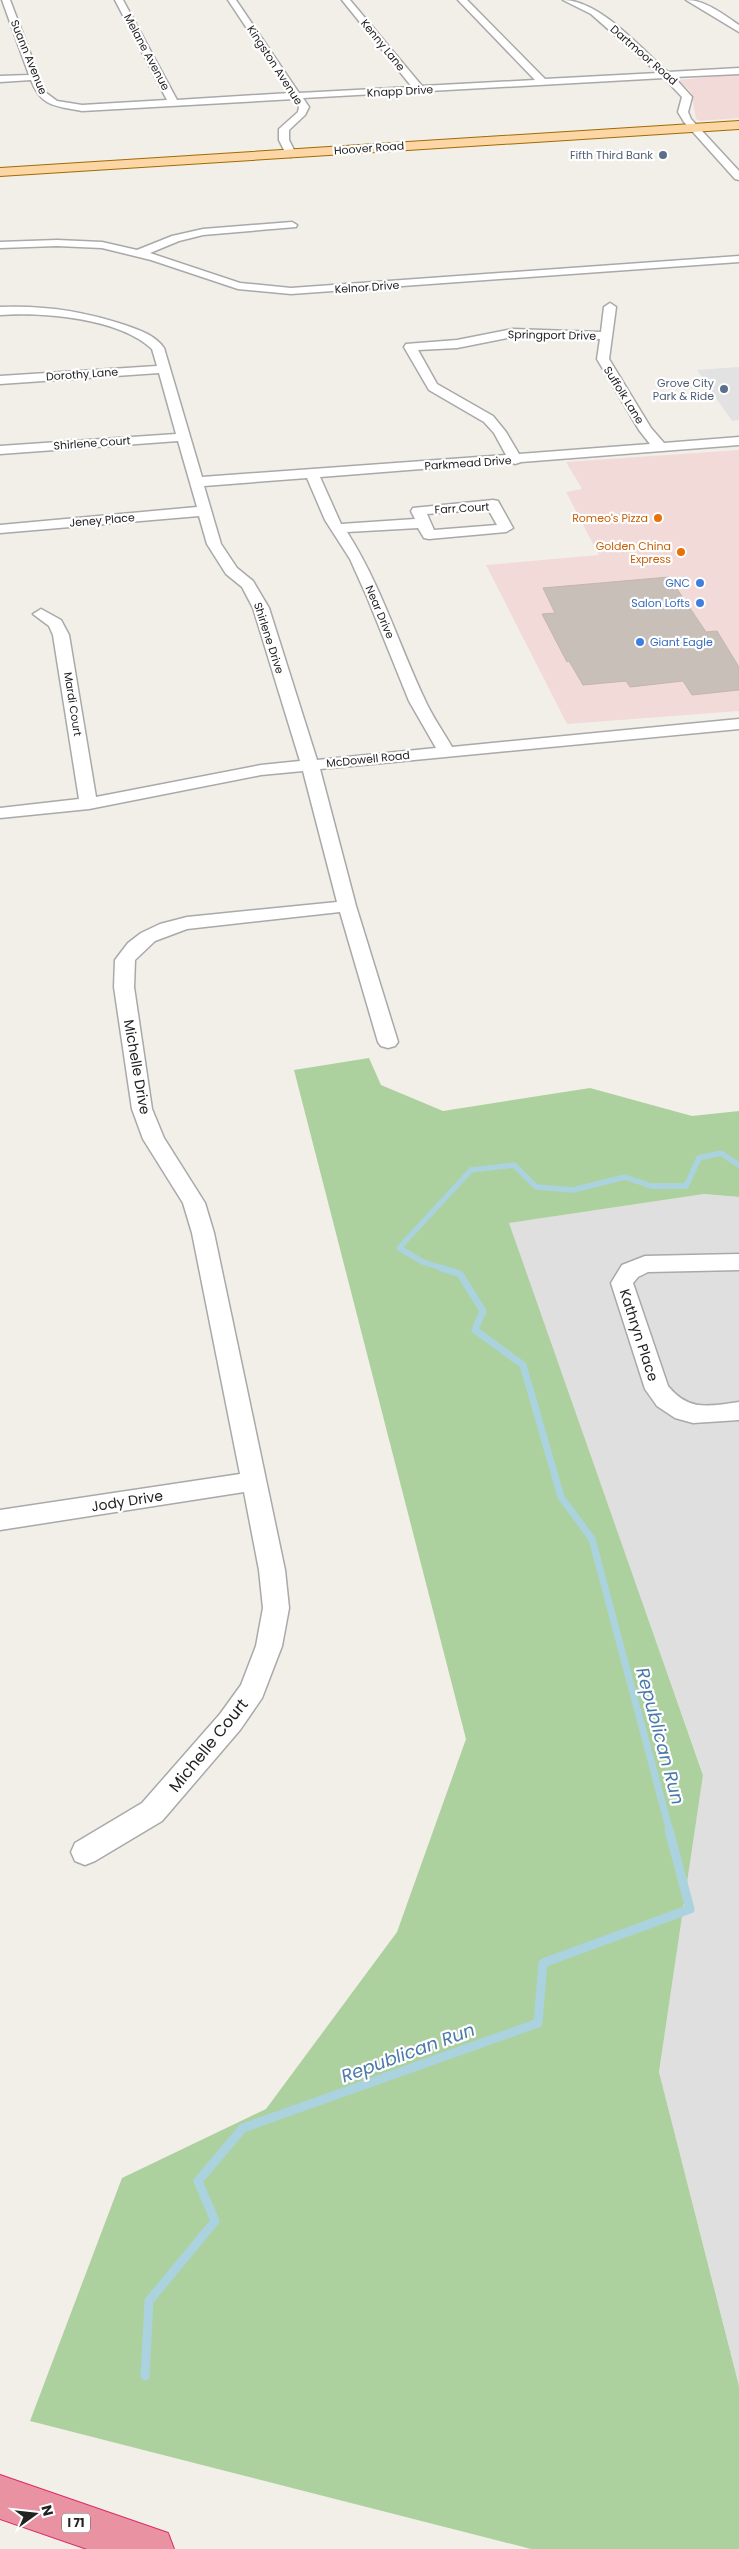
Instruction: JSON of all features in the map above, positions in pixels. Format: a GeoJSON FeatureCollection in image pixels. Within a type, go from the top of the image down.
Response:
{"type":"FeatureCollection","features":[{"type":"Feature","properties":{"kind":"highway","name":"I 71"},"geometry":{"type":"LineString","coordinates":[[0,2497],[152,2549]]}},
{"type":"Feature","properties":{"kind":"main road","name":"Hoover Road"},"geometry":{"type":"LineString","coordinates":[[0,172],[739,125]]}},
{"type":"Feature","properties":{"kind":"street","name":"Suann Avenue"},"geometry":{"type":"LineString","coordinates":[[6,0],[44,97],[62,105]]}},
{"type":"Feature","properties":{"kind":"street","name":"Melane Avenue"},"geometry":{"type":"LineString","coordinates":[[119,0],[174,104]]}},
{"type":"Feature","properties":{"kind":"street","name":"Kingston Avenue"},"geometry":{"type":"LineString","coordinates":[[232,0],[298,97],[304,110],[287,125],[283,134],[291,154]]}},
{"type":"Feature","properties":{"kind":"street","name":"Kenny Lane"},"geometry":{"type":"LineString","coordinates":[[346,0],[420,90]]}},
{"type":"Feature","properties":{"kind":"street"},"geometry":{"type":"LineString","coordinates":[[462,0],[543,82]]}},
{"type":"Feature","properties":{"kind":"street","name":"Dartmoor Road"},"geometry":{"type":"LineString","coordinates":[[567,0],[594,12],[687,94],[683,112],[694,128]]}},
{"type":"Feature","properties":{"kind":"street"},"geometry":{"type":"LineString","coordinates":[[690,0],[722,17],[739,29]]}},
{"type":"Feature","properties":{"kind":"street","name":"Knapp Drive"},"geometry":{"type":"LineString","coordinates":[[62,105],[94,108],[174,104],[739,71]]}},
{"type":"Feature","properties":{"kind":"street"},"geometry":{"type":"LineString","coordinates":[[0,80],[35,78]]}},
{"type":"Feature","properties":{"kind":"street"},"geometry":{"type":"LineString","coordinates":[[694,128],[739,177]]}},
{"type":"Feature","properties":{"kind":"street"},"geometry":{"type":"LineString","coordinates":[[139,253],[176,238],[195,234],[292,225]]}},
{"type":"Feature","properties":{"kind":"street","name":"Kelnor Drive"},"geometry":{"type":"LineString","coordinates":[[0,245],[72,243],[102,245],[139,253],[222,282],[254,288],[291,291],[739,260]]}},
{"type":"Feature","properties":{"kind":"street","name":"Suffolk Lane"},"geometry":{"type":"LineString","coordinates":[[610,307],[603,359],[646,430],[661,448]]}},
{"type":"Feature","properties":{"kind":"street","name":"Shirlene Drive"},"geometry":{"type":"LineString","coordinates":[[0,311],[41,310],[87,316],[154,342],[161,353],[214,544],[231,571],[248,584],[261,608],[310,765],[347,906],[388,1042]]}},
{"type":"Feature","properties":{"kind":"street","name":"Springport Drive"},"geometry":{"type":"LineString","coordinates":[[515,460],[500,430],[491,420],[481,412],[435,388],[424,375],[410,346],[457,344],[513,333],[606,336]]}},
{"type":"Feature","properties":{"kind":"street","name":"Dorothy Lane"},"geometry":{"type":"LineString","coordinates":[[0,380],[164,368]]}},
{"type":"Feature","properties":{"kind":"street","name":"Shirlene Court"},"geometry":{"type":"LineString","coordinates":[[0,450],[184,437]]}},
{"type":"Feature","properties":{"kind":"street","name":"Parkmead Drive"},"geometry":{"type":"LineString","coordinates":[[196,482],[515,460],[739,441]]}},
{"type":"Feature","properties":{"kind":"street","name":"Near Drive"},"geometry":{"type":"LineString","coordinates":[[312,474],[375,597],[417,701],[446,751]]}},
{"type":"Feature","properties":{"kind":"street","name":"Farr Court"},"geometry":{"type":"LineString","coordinates":[[493,504],[506,528],[429,535],[424,523],[418,511],[493,504]]}},
{"type":"Feature","properties":{"kind":"street","name":"Jeney Place"},"geometry":{"type":"LineString","coordinates":[[0,529],[204,511]]}},
{"type":"Feature","properties":{"kind":"street","name":"Farr Court"},"geometry":{"type":"LineString","coordinates":[[338,528],[424,523]]}},
{"type":"Feature","properties":{"kind":"street","name":"Mardi Court"},"geometry":{"type":"LineString","coordinates":[[41,614],[56,623],[61,635],[89,804]]}},
{"type":"Feature","properties":{"kind":"street","name":"McDowell Road"},"geometry":{"type":"LineString","coordinates":[[0,813],[89,804],[136,796],[240,773],[446,751],[739,724]]}},
{"type":"Feature","properties":{"kind":"street","name":"Michelle Drive"},"geometry":{"type":"LineString","coordinates":[[253,1481],[203,1233],[194,1202],[176,1171],[154,1140],[142,1109],[124,987],[125,960],[135,947],[148,937],[187,923],[347,906]]}},
{"type":"Feature","properties":{"kind":"street","name":"Kathryn Place"},"geometry":{"type":"LineString","coordinates":[[739,1262],[645,1264],[630,1271],[622,1283],[657,1389],[668,1404],[686,1414],[708,1415],[739,1411]]}},
{"type":"Feature","properties":{"kind":"street","name":"Jody Drive"},"geometry":{"type":"LineString","coordinates":[[0,1520],[253,1481]]}},
{"type":"Feature","properties":{"kind":"street","name":"Michelle Court"},"geometry":{"type":"LineString","coordinates":[[85,1852],[152,1812],[230,1722],[252,1690],[270,1646],[276,1608],[272,1570],[253,1481]]}},
{"type":"Feature","properties":{"kind":"shaded area"},"geometry":{"type":"Polygon","coordinates":[[[739,74],[739,118],[700,121],[696,119],[691,92],[679,80],[739,74]]]}},
{"type":"Feature","properties":{"kind":"shaded area","name":"Grove City Park & Ride"},"geometry":{"type":"Polygon","coordinates":[[[739,367],[739,420],[732,421],[697,370],[739,367]]]}},
{"type":"Feature","properties":{"kind":"shaded area"},"geometry":{"type":"Polygon","coordinates":[[[739,450],[739,711],[567,724],[486,565],[599,555],[566,492],[582,489],[566,462],[739,450]]]}},
{"type":"Feature","properties":{"kind":"shaded area"},"geometry":{"type":"Polygon","coordinates":[[[704,1194],[739,1197],[739,2386],[659,2072],[703,1774],[508,1223],[704,1194]]]}},
{"type":"Feature","properties":{"kind":"green space"},"geometry":{"type":"Polygon","coordinates":[[[369,1058],[381,1085],[443,1111],[590,1088],[692,1116],[739,1111],[739,1197],[704,1194],[509,1223],[703,1775],[659,2072],[739,2386],[739,2549],[531,2549],[30,2421],[122,2178],[266,2109],[397,1932],[466,1739],[294,1070],[369,1058]]]}},
{"type":"Feature","properties":{"kind":"building","name":"Giant Eagle"},"geometry":{"type":"Polygon","coordinates":[[[669,577],[706,632],[717,631],[739,667],[739,690],[692,695],[683,681],[630,687],[626,681],[583,685],[569,661],[567,662],[542,614],[555,613],[543,588],[669,577]]]}},
{"type":"Feature","properties":{"kind":"waterway","name":"Republican Run"},"geometry":{"type":"LineString","coordinates":[[445,1269],[423,1262],[399,1248],[471,1170],[514,1165],[536,1187],[573,1190],[625,1177],[651,1186],[686,1186],[699,1158],[721,1153],[739,1165]]}},
{"type":"Feature","properties":{"kind":"waterway","name":"Republican Run"},"geometry":{"type":"LineString","coordinates":[[441,1268],[460,1274],[483,1311],[475,1330],[523,1365],[561,1497],[592,1539],[670,1832]]}},
{"type":"Feature","properties":{"kind":"waterway","name":"Republican Run"},"geometry":{"type":"LineString","coordinates":[[145,2376],[149,2301],[215,2221],[198,2181],[243,2128],[538,2023],[543,1963],[690,1909],[669,1830]]}},
{"type":"Feature","properties":{"kind":"place","name":"Fifth Third Bank"},"geometry":{"type":"Point","coordinates":[663,155]}},
{"type":"Feature","properties":{"kind":"place","name":"Grove City Park & Ride"},"geometry":{"type":"Point","coordinates":[724,389]}},
{"type":"Feature","properties":{"kind":"place","name":"Romeo's Pizza"},"geometry":{"type":"Point","coordinates":[658,518]}},
{"type":"Feature","properties":{"kind":"place","name":"Golden China Express"},"geometry":{"type":"Point","coordinates":[681,552]}},
{"type":"Feature","properties":{"kind":"place","name":"GNC"},"geometry":{"type":"Point","coordinates":[700,583]}},
{"type":"Feature","properties":{"kind":"place","name":"Salon Lofts"},"geometry":{"type":"Point","coordinates":[700,603]}},
{"type":"Feature","properties":{"kind":"place","name":"Giant Eagle"},"geometry":{"type":"Point","coordinates":[640,642]}}]}
